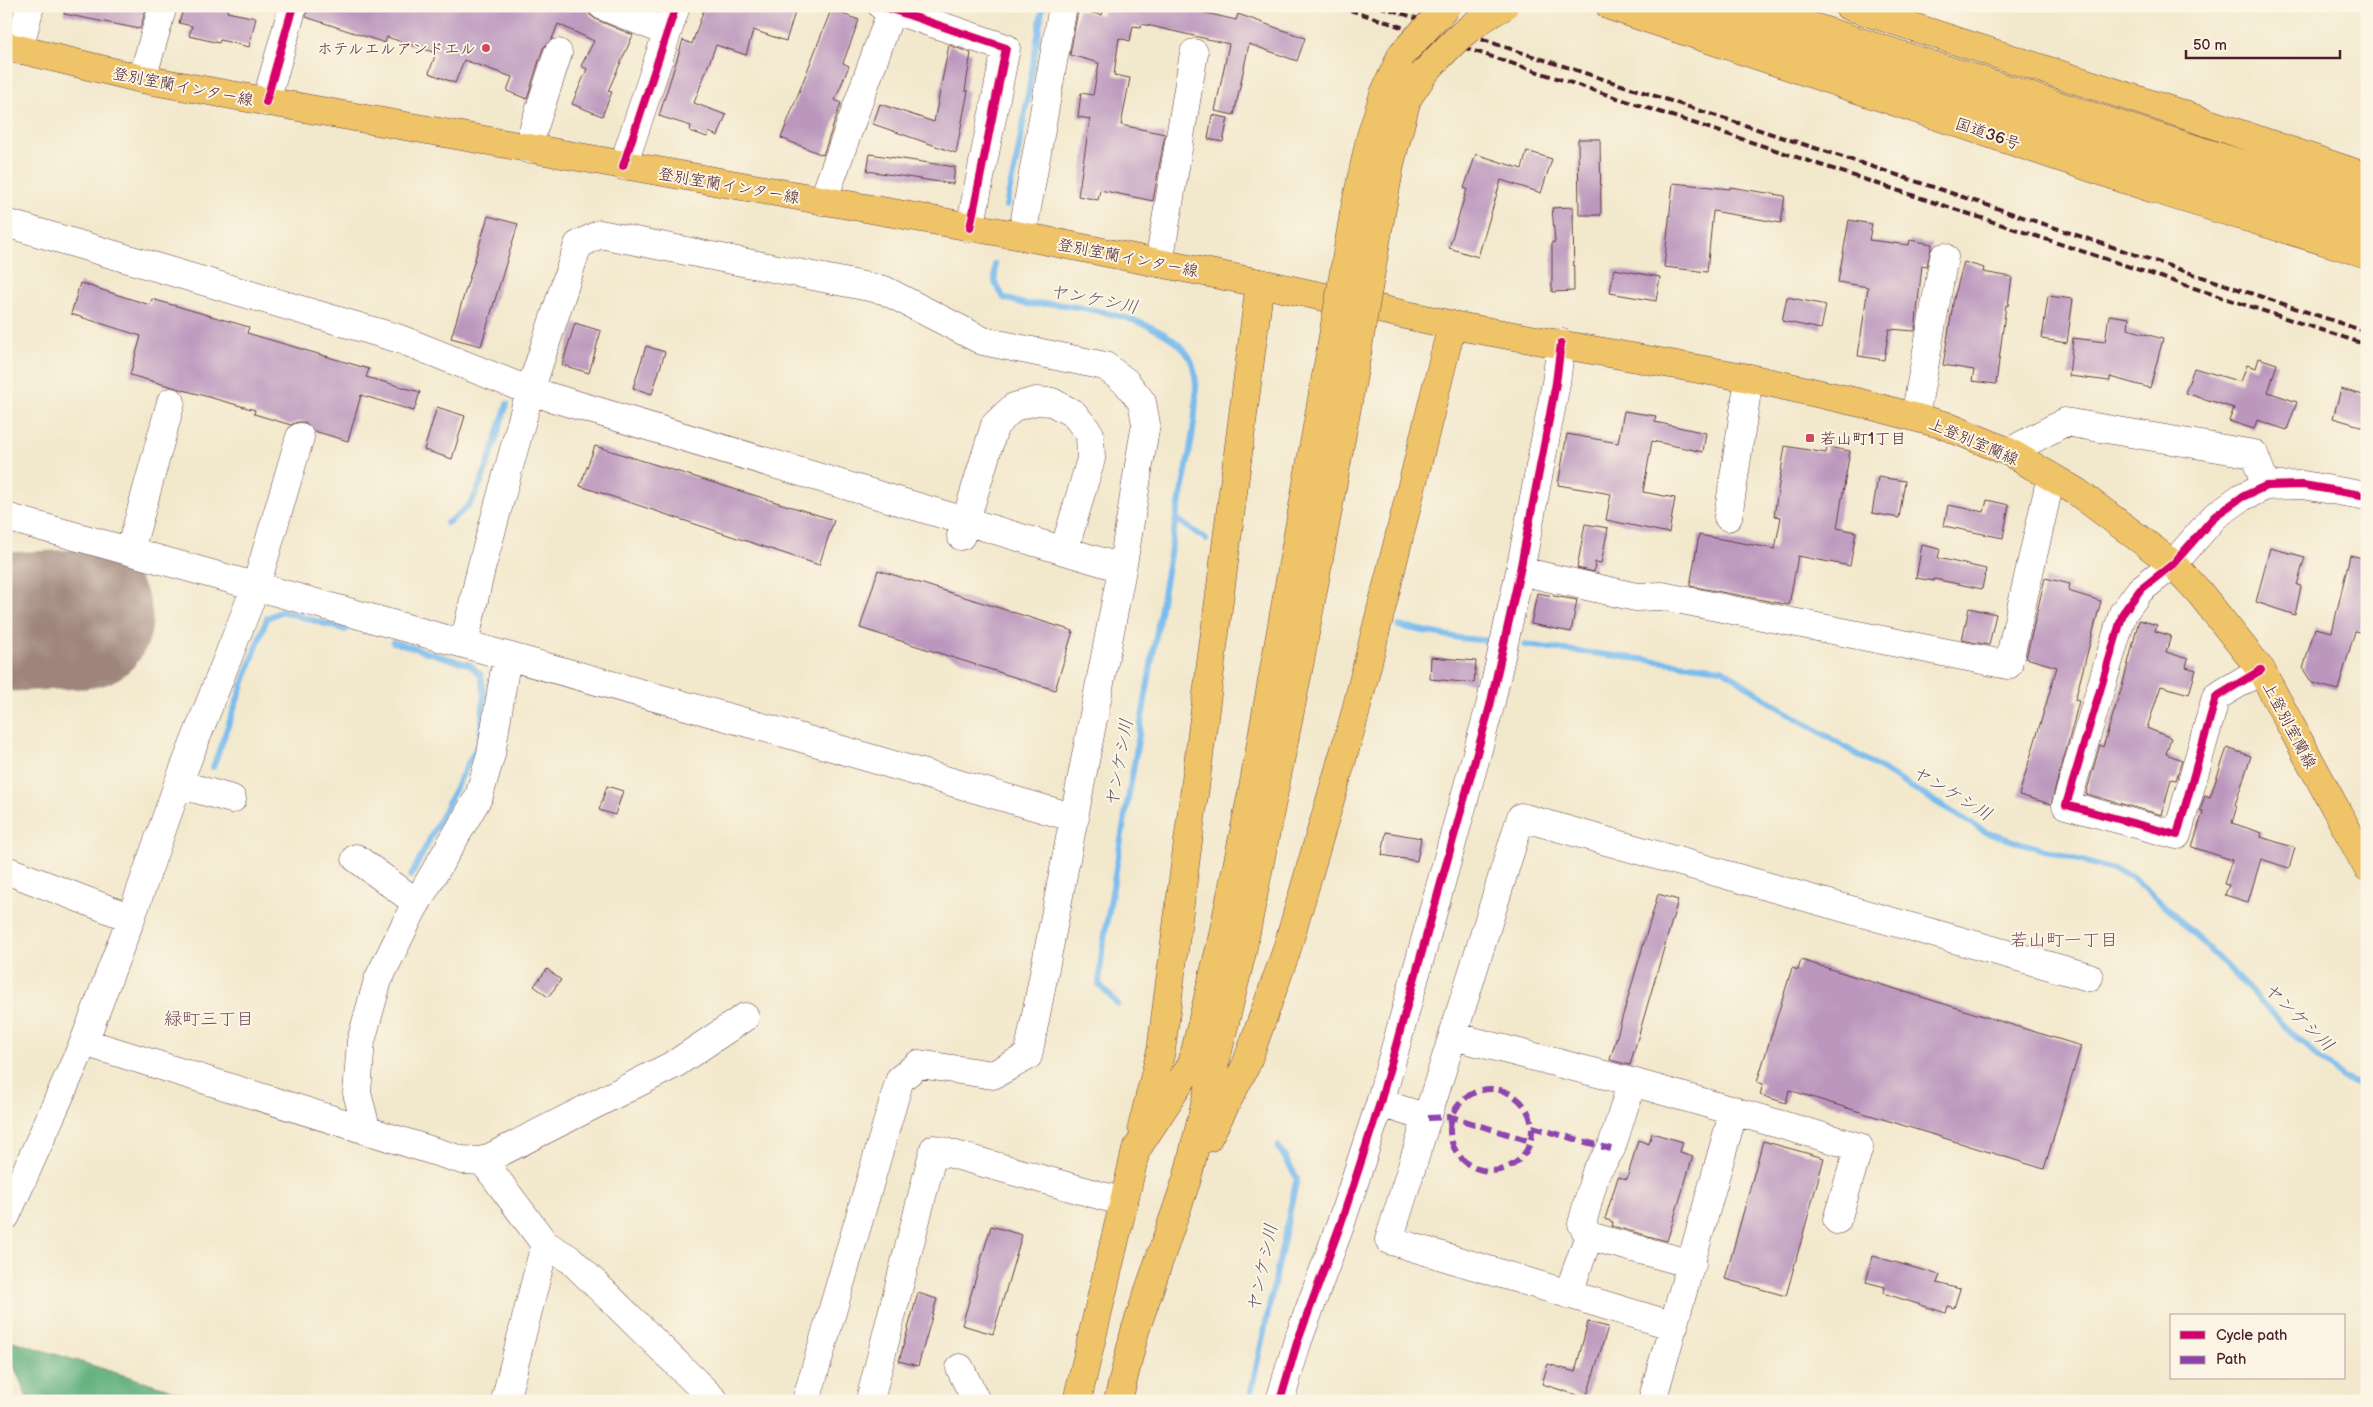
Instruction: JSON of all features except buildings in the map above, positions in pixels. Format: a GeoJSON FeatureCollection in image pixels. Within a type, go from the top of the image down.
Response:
{"type":"FeatureCollection","features":[{"type":"Feature","properties":{"kind":"main road"},"geometry":{"type":"LineString","coordinates":[[1118,1401],[1135,1332],[1187,1178],[1242,952],[1299,666],[1344,351],[1367,216],[1370,139],[1384,94],[1402,54],[1447,6]]}},
{"type":"Feature","properties":{"kind":"main road"},"geometry":{"type":"LineString","coordinates":[[1367,216],[1391,160],[1407,99],[1424,72],[1461,32],[1504,6]]}},
{"type":"Feature","properties":{"kind":"main road","name":"国道36号"},"geometry":{"type":"LineString","coordinates":[[1610,6],[2157,190],[2367,254]]}},
{"type":"Feature","properties":{"kind":"main road"},"geometry":{"type":"LineString","coordinates":[[1669,6],[2357,227],[2367,233]]}},
{"type":"Feature","properties":{"kind":"main road"},"geometry":{"type":"LineString","coordinates":[[1747,6],[2367,204]]}},
{"type":"Feature","properties":{"kind":"main road"},"geometry":{"type":"LineString","coordinates":[[1848,6],[2182,114],[2367,177]]}},
{"type":"Feature","properties":{"kind":"main road","name":"登別室蘭インター線"},"geometry":{"type":"LineString","coordinates":[[12,48],[142,79],[1022,236],[1260,283],[1452,325]]}},
{"type":"Feature","properties":{"kind":"main road"},"geometry":{"type":"LineString","coordinates":[[1077,1401],[1136,1150],[1162,1051],[1260,283]]}},
{"type":"Feature","properties":{"kind":"main road"},"geometry":{"type":"LineString","coordinates":[[1187,1178],[1246,1065],[1286,952],[1354,718],[1452,325]]}},
{"type":"Feature","properties":{"kind":"main road","name":"上登別室蘭線"},"geometry":{"type":"LineString","coordinates":[[1452,325],[1749,378],[1861,403],[1944,425],[2009,452],[2076,492],[2173,564],[2200,592],[2261,670],[2367,867]]}},
{"type":"Feature","properties":{"kind":"main road"},"geometry":{"type":"LineString","coordinates":[[1136,1150],[1192,1064],[1253,788],[1344,351]]}},
{"type":"Feature","properties":{"kind":"street"},"geometry":{"type":"LineString","coordinates":[[12,48],[30,6]]}},
{"type":"Feature","properties":{"kind":"street"},"geometry":{"type":"LineString","coordinates":[[142,79],[163,6]]}},
{"type":"Feature","properties":{"kind":"street"},"geometry":{"type":"LineString","coordinates":[[266,102],[293,6]]}},
{"type":"Feature","properties":{"kind":"street"},"geometry":{"type":"LineString","coordinates":[[603,6],[667,32]]}},
{"type":"Feature","properties":{"kind":"street"},"geometry":{"type":"LineString","coordinates":[[623,166],[676,6]]}},
{"type":"Feature","properties":{"kind":"street"},"geometry":{"type":"LineString","coordinates":[[1022,236],[1063,6]]}},
{"type":"Feature","properties":{"kind":"street"},"geometry":{"type":"LineString","coordinates":[[823,201],[887,8],[1006,48],[970,228]]}},
{"type":"Feature","properties":{"kind":"street"},"geometry":{"type":"LineString","coordinates":[[527,149],[558,53]]}},
{"type":"Feature","properties":{"kind":"street"},"geometry":{"type":"LineString","coordinates":[[1159,263],[1194,53]]}},
{"type":"Feature","properties":{"kind":"street"},"geometry":{"type":"LineString","coordinates":[[6,223],[400,339],[530,391],[963,528],[1064,551],[1122,568]]}},
{"type":"Feature","properties":{"kind":"street"},"geometry":{"type":"LineString","coordinates":[[464,644],[481,569],[530,391],[578,246],[600,234],[884,290],[983,341],[1105,366],[1126,382],[1142,402],[1146,424],[1122,568],[1028,1056],[992,1075],[919,1064],[900,1079],[806,1401]]}},
{"type":"Feature","properties":{"kind":"street"},"geometry":{"type":"LineString","coordinates":[[1915,417],[1944,257]]}},
{"type":"Feature","properties":{"kind":"street"},"geometry":{"type":"LineString","coordinates":[[1280,1401],[1297,1343],[1341,1223],[1380,1104],[1490,706],[1520,571],[1556,383],[1561,343]]}},
{"type":"Feature","properties":{"kind":"street"},"geometry":{"type":"LineString","coordinates":[[1728,517],[1749,378]]}},
{"type":"Feature","properties":{"kind":"street"},"geometry":{"type":"LineString","coordinates":[[130,551],[171,402]]}},
{"type":"Feature","properties":{"kind":"street"},"geometry":{"type":"LineString","coordinates":[[963,528],[995,425],[1014,407],[1036,402],[1052,402],[1074,414],[1090,434],[1091,459],[1064,551]]}},
{"type":"Feature","properties":{"kind":"street"},"geometry":{"type":"LineString","coordinates":[[2009,452],[2065,422],[2254,454],[2266,486]]}},
{"type":"Feature","properties":{"kind":"street"},"geometry":{"type":"LineString","coordinates":[[6,1216],[84,1042],[131,918],[178,784],[256,586],[300,437]]}},
{"type":"Feature","properties":{"kind":"street"},"geometry":{"type":"LineString","coordinates":[[1520,571],[1636,597],[1662,596],[2008,665],[2051,477]]}},
{"type":"Feature","properties":{"kind":"street"},"geometry":{"type":"LineString","coordinates":[[2261,670],[2216,697],[2177,835],[2066,805],[2123,613],[2140,590],[2173,564],[2215,516],[2242,497],[2266,486],[2303,485],[2367,496]]}},
{"type":"Feature","properties":{"kind":"street"},"geometry":{"type":"LineString","coordinates":[[6,517],[791,735],[1075,818]]}},
{"type":"Feature","properties":{"kind":"street"},"geometry":{"type":"LineString","coordinates":[[367,1131],[357,1093],[361,1041],[378,980],[417,903],[478,796],[492,754],[508,656]]}},
{"type":"Feature","properties":{"kind":"street"},"geometry":{"type":"LineString","coordinates":[[178,784],[232,799]]}},
{"type":"Feature","properties":{"kind":"street"},"geometry":{"type":"LineString","coordinates":[[1674,1326],[1389,1240],[1521,817],[2089,977]]}},
{"type":"Feature","properties":{"kind":"street"},"geometry":{"type":"LineString","coordinates":[[356,858],[417,903]]}},
{"type":"Feature","properties":{"kind":"street"},"geometry":{"type":"LineString","coordinates":[[6,870],[131,918]]}},
{"type":"Feature","properties":{"kind":"street"},"geometry":{"type":"LineString","coordinates":[[84,1042],[462,1160],[483,1161],[674,1064],[745,1017]]}},
{"type":"Feature","properties":{"kind":"street"},"geometry":{"type":"LineString","coordinates":[[1453,1036],[1632,1082],[1859,1147],[1838,1220]]}},
{"type":"Feature","properties":{"kind":"street"},"geometry":{"type":"LineString","coordinates":[[1632,1082],[1611,1149],[1596,1172],[1582,1224],[1589,1236],[1692,1264]]}},
{"type":"Feature","properties":{"kind":"street"},"geometry":{"type":"LineString","coordinates":[[1380,1104],[1428,1118]]}},
{"type":"Feature","properties":{"kind":"street"},"geometry":{"type":"LineString","coordinates":[[1652,1401],[1734,1110]]}},
{"type":"Feature","properties":{"kind":"street"},"geometry":{"type":"LineString","coordinates":[[872,1401],[870,1396],[934,1148],[1124,1202]]}},
{"type":"Feature","properties":{"kind":"street"},"geometry":{"type":"LineString","coordinates":[[483,1161],[545,1244],[572,1260],[715,1401]]}},
{"type":"Feature","properties":{"kind":"street"},"geometry":{"type":"LineString","coordinates":[[1568,1294],[1589,1236]]}},
{"type":"Feature","properties":{"kind":"street"},"geometry":{"type":"LineString","coordinates":[[505,1401],[545,1244]]}},
{"type":"Feature","properties":{"kind":"street"},"geometry":{"type":"LineString","coordinates":[[960,1368],[976,1401]]}},
{"type":"Feature","properties":{"kind":"green space"},"geometry":{"type":"Polygon","coordinates":[[[6,1339],[195,1397],[201,1401],[19,1401],[27,1398],[6,1345],[6,1339]]]}},
{"type":"Feature","properties":{"kind":"waterway","name":"ヤンケシ川"},"geometry":{"type":"LineString","coordinates":[[1006,206],[1018,153],[1043,6]]}},
{"type":"Feature","properties":{"kind":"waterway","name":"ヤンケシ川"},"geometry":{"type":"LineString","coordinates":[[995,264],[995,283],[1004,298],[1026,304],[1072,306],[1109,313],[1146,325],[1163,333],[1177,343],[1188,355],[1194,369],[1196,388],[1195,410],[1193,434],[1176,519],[1206,539]]}},
{"type":"Feature","properties":{"kind":"waterway"},"geometry":{"type":"LineString","coordinates":[[447,523],[466,508],[476,493],[486,469],[507,404]]}},
{"type":"Feature","properties":{"kind":"waterway","name":"ヤンケシ川"},"geometry":{"type":"LineString","coordinates":[[1118,1004],[1099,984],[1102,951],[1176,519]]}},
{"type":"Feature","properties":{"kind":"waterway"},"geometry":{"type":"LineString","coordinates":[[213,767],[267,618],[282,611],[346,630]]}},
{"type":"Feature","properties":{"kind":"waterway","name":"ヤンケシ川"},"geometry":{"type":"LineString","coordinates":[[1399,626],[1459,638],[1491,641]]}},
{"type":"Feature","properties":{"kind":"waterway"},"geometry":{"type":"LineString","coordinates":[[393,642],[470,665],[481,675],[484,694],[480,740],[411,876]]}},
{"type":"Feature","properties":{"kind":"waterway","name":"ヤンケシ川"},"geometry":{"type":"LineString","coordinates":[[1525,645],[1722,669],[1772,703],[1987,833],[2130,875],[2176,916],[2295,1036],[2343,1078],[2367,1087]]}},
{"type":"Feature","properties":{"kind":"waterway","name":"ヤンケシ川"},"geometry":{"type":"LineString","coordinates":[[1249,1401],[1297,1178],[1278,1146]]}},
{"type":"Feature","properties":{"kind":"runway"},"geometry":{"type":"LineString","coordinates":[[6,622],[83,619]]}},
{"type":"Feature","properties":{"kind":"railway"},"geometry":{"type":"LineString","coordinates":[[1338,6],[2367,345]]}},
{"type":"Feature","properties":{"kind":"railway"},"geometry":{"type":"LineString","coordinates":[[1379,6],[1861,163],[2367,332]]}},
{"type":"Feature","properties":{"kind":"marked path"},"geometry":{"type":"LineString","coordinates":[[1491,1089],[1507,1093],[1520,1101],[1528,1114],[1532,1130],[1528,1146],[1520,1159],[1507,1167],[1491,1171],[1475,1167],[1462,1159],[1454,1146],[1450,1130],[1454,1114],[1462,1101],[1475,1093],[1491,1089]]}},
{"type":"Feature","properties":{"kind":"marked path"},"geometry":{"type":"LineString","coordinates":[[1428,1118],[1452,1117],[1530,1141]]}},
{"type":"Feature","properties":{"kind":"marked path"},"geometry":{"type":"LineString","coordinates":[[1532,1127],[1611,1149]]}},
{"type":"Feature","properties":{"kind":"cycle path"},"geometry":{"type":"LineString","coordinates":[[266,102],[293,6]]}},
{"type":"Feature","properties":{"kind":"cycle path"},"geometry":{"type":"LineString","coordinates":[[623,166],[676,6]]}},
{"type":"Feature","properties":{"kind":"cycle path"},"geometry":{"type":"LineString","coordinates":[[882,6],[1006,48],[970,228]]}},
{"type":"Feature","properties":{"kind":"cycle path"},"geometry":{"type":"LineString","coordinates":[[1280,1401],[1297,1343],[1341,1223],[1380,1103],[1490,706],[1520,571],[1556,383],[1561,343]]}},
{"type":"Feature","properties":{"kind":"cycle path"},"geometry":{"type":"LineString","coordinates":[[2261,670],[2216,697],[2177,835],[2066,805],[2123,613],[2140,590],[2173,564],[2215,516],[2242,497],[2266,486],[2303,485],[2367,496]]}},
{"type":"Feature","properties":{"kind":"place","name":"ホテルエルアンドエル"},"geometry":{"type":"Point","coordinates":[486,48]}},
{"type":"Feature","properties":{"kind":"place","name":"若山町1丁目"},"geometry":{"type":"Point","coordinates":[1810,438]}},
{"type":"Feature","properties":{"kind":"district","name":"若山町一丁目"},"geometry":{"type":"Point","coordinates":[2064,940]}},
{"type":"Feature","properties":{"kind":"district","name":"緑町三丁目"},"geometry":{"type":"Point","coordinates":[209,1019]}}]}
